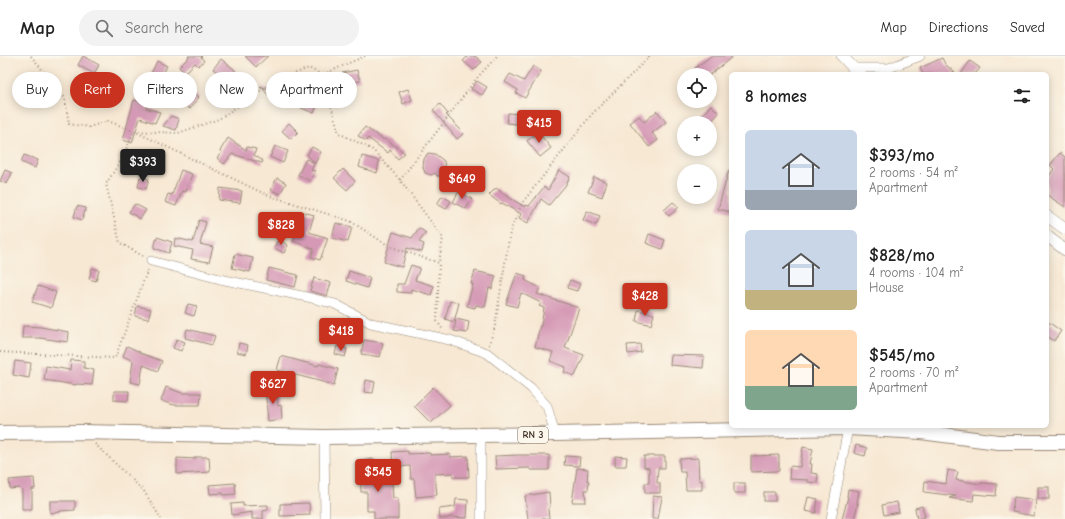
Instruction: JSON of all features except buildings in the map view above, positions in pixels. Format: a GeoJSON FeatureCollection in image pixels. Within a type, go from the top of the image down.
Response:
{"type":"FeatureCollection","features":[{"type":"Feature","properties":{"kind":"main road","name":"RN 3"},"geometry":{"type":"LineString","coordinates":[[0,433],[82,432],[324,437],[481,436],[848,428],[921,432],[998,442],[1065,442]]}},
{"type":"Feature","properties":{"kind":"street"},"geometry":{"type":"LineString","coordinates":[[842,56],[857,71],[888,71],[920,56]]}},
{"type":"Feature","properties":{"kind":"street"},"geometry":{"type":"LineString","coordinates":[[1049,217],[1065,229]]}},
{"type":"Feature","properties":{"kind":"street"},"geometry":{"type":"LineString","coordinates":[[1049,238],[1065,250]]}},
{"type":"Feature","properties":{"kind":"street"},"geometry":{"type":"LineString","coordinates":[[151,260],[220,279],[335,304],[371,323],[450,340],[487,353],[531,388],[547,406],[555,434]]}},
{"type":"Feature","properties":{"kind":"street"},"geometry":{"type":"LineString","coordinates":[[830,519],[848,428]]}},
{"type":"Feature","properties":{"kind":"street"},"geometry":{"type":"LineString","coordinates":[[481,436],[481,519]]}},
{"type":"Feature","properties":{"kind":"street"},"geometry":{"type":"LineString","coordinates":[[324,437],[325,519]]}},
{"type":"Feature","properties":{"kind":"path"},"geometry":{"type":"LineString","coordinates":[[31,56],[64,98],[69,124],[89,126],[108,121],[134,131],[267,195],[350,221],[389,246],[439,263]]}},
{"type":"Feature","properties":{"kind":"path"},"geometry":{"type":"LineString","coordinates":[[329,72],[365,56]]}},
{"type":"Feature","properties":{"kind":"path"},"geometry":{"type":"LineString","coordinates":[[400,180],[476,79],[497,56]]}},
{"type":"Feature","properties":{"kind":"path"},"geometry":{"type":"LineString","coordinates":[[487,353],[495,326],[510,232],[522,203],[592,114],[650,56]]}},
{"type":"Feature","properties":{"kind":"path"},"geometry":{"type":"LineString","coordinates":[[299,72],[309,68],[316,72]]}},
{"type":"Feature","properties":{"kind":"path"},"geometry":{"type":"LineString","coordinates":[[134,131],[178,133],[218,119],[266,87]]}},
{"type":"Feature","properties":{"kind":"path"},"geometry":{"type":"LineString","coordinates":[[332,108],[339,133],[373,150],[400,180],[443,238],[439,263],[437,321],[450,340]]}},
{"type":"Feature","properties":{"kind":"path"},"geometry":{"type":"LineString","coordinates":[[0,352],[115,358],[151,260],[120,243],[106,184],[122,159],[134,131]]}},
{"type":"Feature","properties":{"kind":"path"},"geometry":{"type":"LineString","coordinates":[[82,432],[144,491],[162,519]]}}]}
